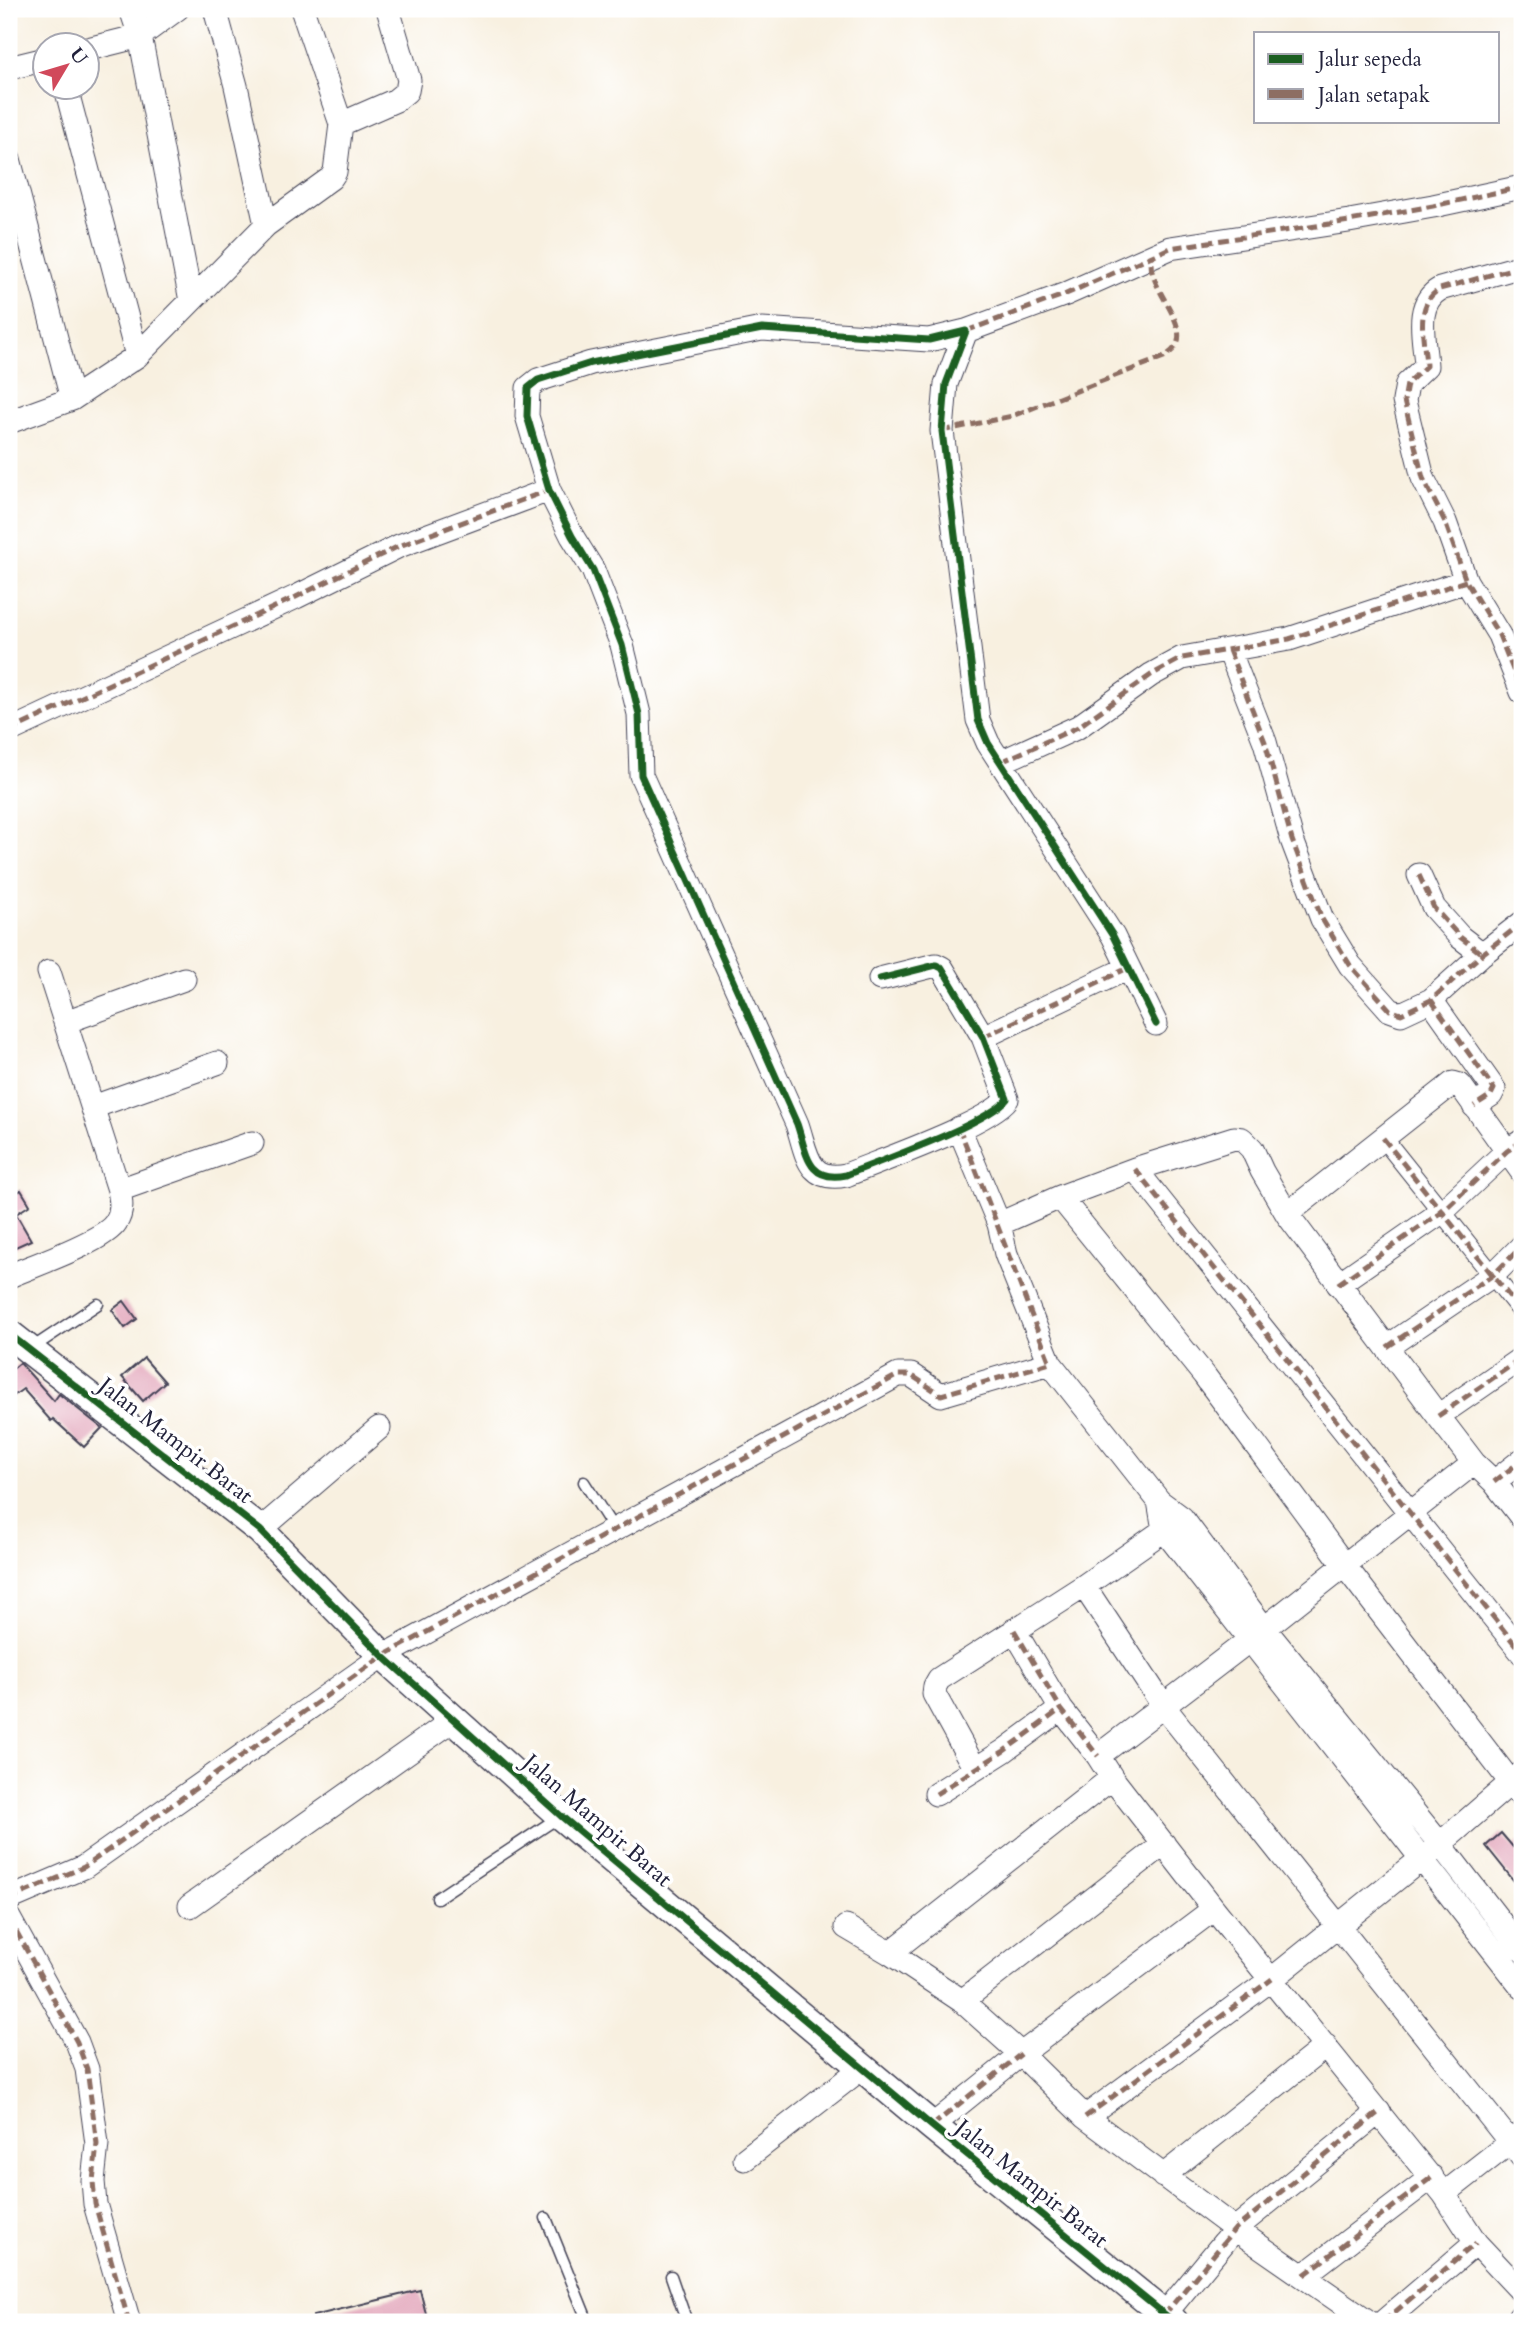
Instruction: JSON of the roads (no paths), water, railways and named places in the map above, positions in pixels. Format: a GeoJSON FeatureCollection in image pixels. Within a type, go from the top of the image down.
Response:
{"type":"FeatureCollection","features":[{"type":"Feature","properties":{"kind":"street"},"geometry":{"type":"LineString","coordinates":[[131,9],[140,36],[191,301]]}},
{"type":"Feature","properties":{"kind":"street"},"geometry":{"type":"LineString","coordinates":[[102,46],[140,36],[177,9]]}},
{"type":"Feature","properties":{"kind":"street"},"geometry":{"type":"LineString","coordinates":[[215,9],[236,86],[266,225]]}},
{"type":"Feature","properties":{"kind":"street"},"geometry":{"type":"LineString","coordinates":[[9,422],[72,400],[137,356],[266,225],[331,178],[335,172],[341,124],[302,9]]}},
{"type":"Feature","properties":{"kind":"street"},"geometry":{"type":"LineString","coordinates":[[341,124],[396,100],[407,91],[409,80],[388,9]]}},
{"type":"Feature","properties":{"kind":"street"},"geometry":{"type":"LineString","coordinates":[[9,68],[32,62]]}},
{"type":"Feature","properties":{"kind":"street"},"geometry":{"type":"LineString","coordinates":[[70,102],[137,356]]}},
{"type":"Feature","properties":{"kind":"street"},"geometry":{"type":"LineString","coordinates":[[9,159],[72,400]]}},
{"type":"Feature","properties":{"kind":"street"},"geometry":{"type":"LineString","coordinates":[[880,979],[936,965],[942,968],[983,1037],[1007,1099],[994,1111],[960,1128],[846,1175],[826,1178],[816,1173],[726,962],[641,775],[639,715],[622,645],[593,570],[549,490],[527,416],[528,388],[538,380],[591,363],[762,329],[929,340],[966,331],[1066,294],[1170,247],[1361,219],[1522,187]]}},
{"type":"Feature","properties":{"kind":"street"},"geometry":{"type":"LineString","coordinates":[[1522,266],[1434,292],[1422,311],[1426,366],[1405,389],[1404,401],[1423,478],[1445,522],[1466,581],[1499,635],[1522,692]]}},
{"type":"Feature","properties":{"kind":"street"},"geometry":{"type":"LineString","coordinates":[[966,331],[946,384],[942,431],[978,720],[988,743],[1113,936],[1156,1024]]}},
{"type":"Feature","properties":{"kind":"street"},"geometry":{"type":"LineString","coordinates":[[9,731],[399,546],[549,490]]}},
{"type":"Feature","properties":{"kind":"street"},"geometry":{"type":"LineString","coordinates":[[1001,762],[1078,727],[1151,676],[1182,658],[1289,639],[1466,581]]}},
{"type":"Feature","properties":{"kind":"street"},"geometry":{"type":"LineString","coordinates":[[1229,650],[1265,743],[1292,840],[1322,919],[1350,965],[1390,1010],[1401,1014],[1431,1000],[1482,954],[1522,923]]}},
{"type":"Feature","properties":{"kind":"street"},"geometry":{"type":"LineString","coordinates":[[1419,876],[1434,908],[1460,937],[1482,954]]}},
{"type":"Feature","properties":{"kind":"street"},"geometry":{"type":"LineString","coordinates":[[983,1037],[1128,968]]}},
{"type":"Feature","properties":{"kind":"street"},"geometry":{"type":"LineString","coordinates":[[9,1276],[104,1235],[116,1222],[121,1209],[120,1190],[49,972]]}},
{"type":"Feature","properties":{"kind":"street"},"geometry":{"type":"LineString","coordinates":[[65,1022],[184,979]]}},
{"type":"Feature","properties":{"kind":"street"},"geometry":{"type":"LineString","coordinates":[[1431,1000],[1494,1089],[1474,1106]]}},
{"type":"Feature","properties":{"kind":"street"},"geometry":{"type":"LineString","coordinates":[[93,1107],[216,1063]]}},
{"type":"Feature","properties":{"kind":"street"},"geometry":{"type":"LineString","coordinates":[[1287,1214],[1451,1083],[1460,1085],[1474,1106],[1514,1146],[1522,1172]]}},
{"type":"Feature","properties":{"kind":"street"},"geometry":{"type":"LineString","coordinates":[[960,1128],[999,1224],[1006,1254],[1050,1363],[1159,1501],[1173,1524],[1421,1858],[1522,1987]]}},
{"type":"Feature","properties":{"kind":"street"},"geometry":{"type":"LineString","coordinates":[[1383,1138],[1522,1312]]}},
{"type":"Feature","properties":{"kind":"street"},"geometry":{"type":"LineString","coordinates":[[999,1224],[1060,1197],[1135,1169],[1226,1140],[1242,1139],[1252,1149],[1287,1214],[1474,1463],[1494,1482],[1522,1518]]}},
{"type":"Feature","properties":{"kind":"street"},"geometry":{"type":"LineString","coordinates":[[120,1190],[252,1143]]}},
{"type":"Feature","properties":{"kind":"street"},"geometry":{"type":"LineString","coordinates":[[1338,1283],[1443,1211],[1514,1146]]}},
{"type":"Feature","properties":{"kind":"street"},"geometry":{"type":"LineString","coordinates":[[1135,1169],[1413,1513],[1522,1653]]}},
{"type":"Feature","properties":{"kind":"street"},"geometry":{"type":"LineString","coordinates":[[1060,1197],[1204,1375],[1345,1566],[1518,1784],[1421,1858],[1272,1979],[1085,2117]]}},
{"type":"Feature","properties":{"kind":"street"},"geometry":{"type":"LineString","coordinates":[[1387,1347],[1493,1275],[1522,1246]]}},
{"type":"Feature","properties":{"kind":"street","name":"Jalan Mampir Barat"},"geometry":{"type":"LineString","coordinates":[[19,1342],[260,1530],[383,1656],[561,1816],[932,2126],[1169,2319]]}},
{"type":"Feature","properties":{"kind":"street"},"geometry":{"type":"LineString","coordinates":[[1438,1416],[1522,1358]]}},
{"type":"Feature","properties":{"kind":"street"},"geometry":{"type":"LineString","coordinates":[[9,1899],[84,1867],[383,1656],[898,1375],[911,1375],[941,1395],[1050,1363]]}},
{"type":"Feature","properties":{"kind":"street"},"geometry":{"type":"LineString","coordinates":[[260,1530],[379,1428]]}},
{"type":"Feature","properties":{"kind":"street"},"geometry":{"type":"LineString","coordinates":[[1494,1482],[1522,1460]]}},
{"type":"Feature","properties":{"kind":"street"},"geometry":{"type":"LineString","coordinates":[[1098,1756],[1474,1463]]}},
{"type":"Feature","properties":{"kind":"street"},"geometry":{"type":"LineString","coordinates":[[975,1769],[934,1694],[934,1686],[939,1679],[1084,1586],[1173,1524]]}},
{"type":"Feature","properties":{"kind":"street"},"geometry":{"type":"LineString","coordinates":[[1084,1586],[1164,1707],[1518,2144],[1438,2185],[1304,2275]]}},
{"type":"Feature","properties":{"kind":"street"},"geometry":{"type":"LineString","coordinates":[[1014,1630],[1061,1709],[1112,1778],[1214,1909],[1438,2185],[1476,2243],[1522,2292]]}},
{"type":"Feature","properties":{"kind":"street"},"geometry":{"type":"LineString","coordinates":[[1257,1634],[1440,1844],[1522,1950]]}},
{"type":"Feature","properties":{"kind":"street"},"geometry":{"type":"LineString","coordinates":[[936,1794],[1004,1751],[1061,1709]]}},
{"type":"Feature","properties":{"kind":"street"},"geometry":{"type":"LineString","coordinates":[[190,1906],[453,1720]]}},
{"type":"Feature","properties":{"kind":"street"},"geometry":{"type":"LineString","coordinates":[[890,1953],[1112,1778]]}},
{"type":"Feature","properties":{"kind":"street"},"geometry":{"type":"LineString","coordinates":[[962,2001],[1164,1844]]}},
{"type":"Feature","properties":{"kind":"street"},"geometry":{"type":"LineString","coordinates":[[932,2126],[1021,2053],[1214,1909]]}},
{"type":"Feature","properties":{"kind":"street"},"geometry":{"type":"LineString","coordinates":[[9,1918],[77,2042],[87,2069],[97,2144],[93,2181],[95,2204],[129,2322]]}},
{"type":"Feature","properties":{"kind":"street"},"geometry":{"type":"LineString","coordinates":[[846,1927],[962,2001],[1021,2053],[1085,2117],[1235,2229],[1369,2322]]}},
{"type":"Feature","properties":{"kind":"street"},"geometry":{"type":"LineString","coordinates":[[1163,2176],[1326,2046]]}},
{"type":"Feature","properties":{"kind":"street"},"geometry":{"type":"LineString","coordinates":[[745,2159],[862,2068]]}},
{"type":"Feature","properties":{"kind":"street"},"geometry":{"type":"LineString","coordinates":[[1169,2319],[1235,2229],[1379,2112]]}},
{"type":"Feature","properties":{"kind":"street"},"geometry":{"type":"LineString","coordinates":[[1383,2322],[1476,2243]]}},
{"type":"Feature","properties":{"kind":"street"},"geometry":{"type":"LineString","coordinates":[[1517,2322],[1522,2314]]}},
{"type":"Feature","properties":{"kind":"lane"},"geometry":{"type":"LineString","coordinates":[[19,1342],[98,1304]]}},
{"type":"Feature","properties":{"kind":"lane"},"geometry":{"type":"LineString","coordinates":[[584,1482],[614,1529]]}},
{"type":"Feature","properties":{"kind":"lane"},"geometry":{"type":"LineString","coordinates":[[437,1898],[561,1816]]}},
{"type":"Feature","properties":{"kind":"lane"},"geometry":{"type":"LineString","coordinates":[[546,2218],[588,2322]]}},
{"type":"Feature","properties":{"kind":"lane"},"geometry":{"type":"LineString","coordinates":[[671,2276],[687,2322]]}}]}
